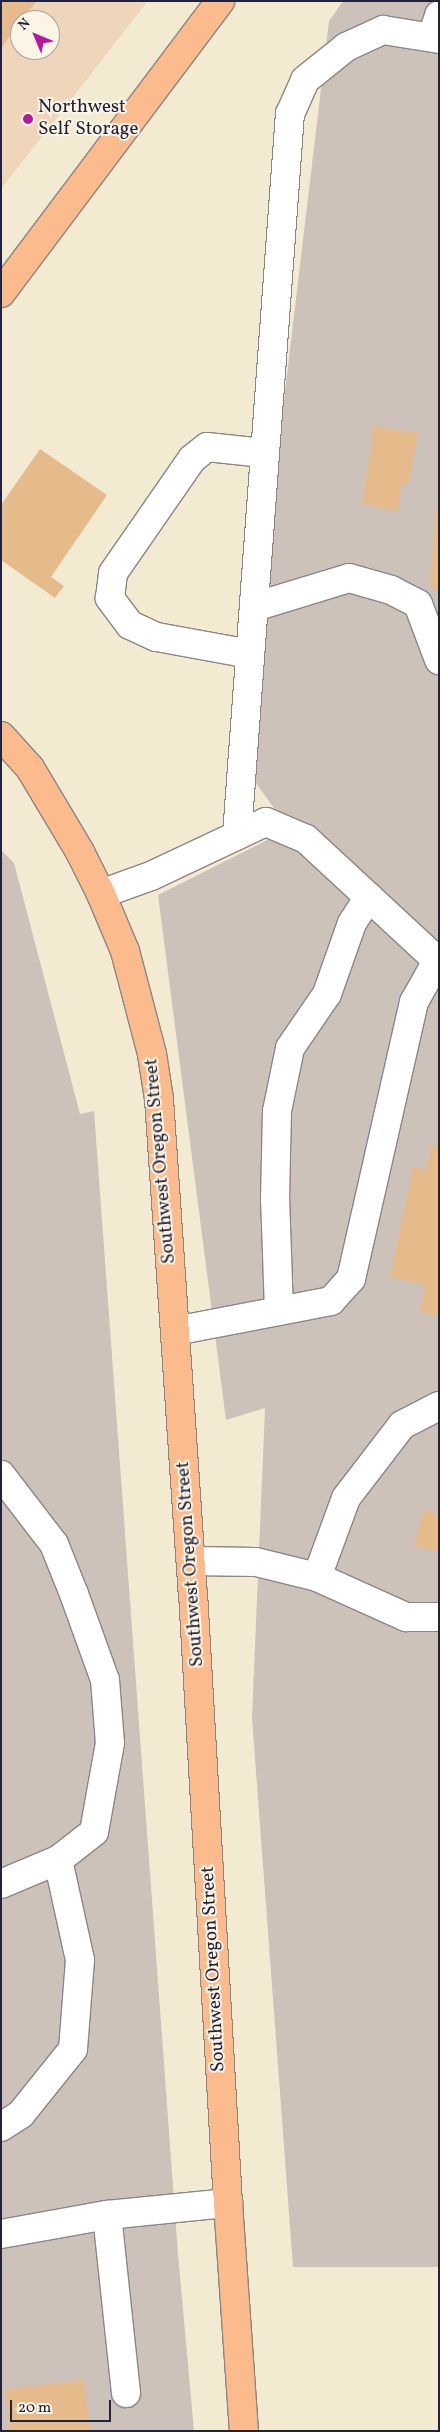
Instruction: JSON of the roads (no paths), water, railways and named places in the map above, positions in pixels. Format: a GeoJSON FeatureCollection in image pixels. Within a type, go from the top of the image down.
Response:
{"type":"FeatureCollection","features":[{"type":"Feature","properties":{"kind":"main road"},"geometry":{"type":"LineString","coordinates":[[1,292],[220,1]]}},
{"type":"Feature","properties":{"kind":"main road","name":"Southwest Oregon Street"},"geometry":{"type":"LineString","coordinates":[[1,736],[30,768],[80,852],[101,894],[125,951],[152,1054],[159,1099],[191,1561],[228,2203],[244,2431]]}},
{"type":"Feature","properties":{"kind":"street"},"geometry":{"type":"LineString","coordinates":[[237,835],[290,114],[305,80],[346,47],[383,30],[436,30]]}},
{"type":"Feature","properties":{"kind":"street"},"geometry":{"type":"LineString","coordinates":[[250,654],[156,637],[130,624],[110,598],[113,573],[192,459],[207,447],[264,453]]}},
{"type":"Feature","properties":{"kind":"street"},"geometry":{"type":"LineString","coordinates":[[254,607],[350,578],[391,590],[418,604],[439,660]]}},
{"type":"Feature","properties":{"kind":"street"},"geometry":{"type":"LineString","coordinates":[[101,894],[151,876],[266,822],[306,839],[438,961],[414,1002],[351,1279],[332,1301],[175,1331]]}},
{"type":"Feature","properties":{"kind":"street"},"geometry":{"type":"LineString","coordinates":[[278,1311],[275,1199],[277,1111],[290,1048],[327,994],[352,923],[369,897]]}},
{"type":"Feature","properties":{"kind":"street"},"geometry":{"type":"LineString","coordinates":[[317,1577],[346,1498],[402,1425],[439,1406]]}},
{"type":"Feature","properties":{"kind":"street"},"geometry":{"type":"LineString","coordinates":[[1,1474],[54,1544],[105,1680],[110,1743],[94,1832],[58,1860],[1,1884]]}},
{"type":"Feature","properties":{"kind":"street"},"geometry":{"type":"LineString","coordinates":[[191,1561],[256,1562],[317,1577],[406,1617],[439,1617]]}},
{"type":"Feature","properties":{"kind":"street"},"geometry":{"type":"LineString","coordinates":[[1,2127],[21,2114],[73,2049],[80,1960],[58,1860]]}},
{"type":"Feature","properties":{"kind":"street"},"geometry":{"type":"LineString","coordinates":[[1,2234],[107,2214],[228,2203]]}},
{"type":"Feature","properties":{"kind":"street"},"geometry":{"type":"LineString","coordinates":[[107,2214],[126,2393]]}},
{"type":"Feature","properties":{"kind":"place","name":"Northwest Self Storage"},"geometry":{"type":"Point","coordinates":[28,119]}}]}
